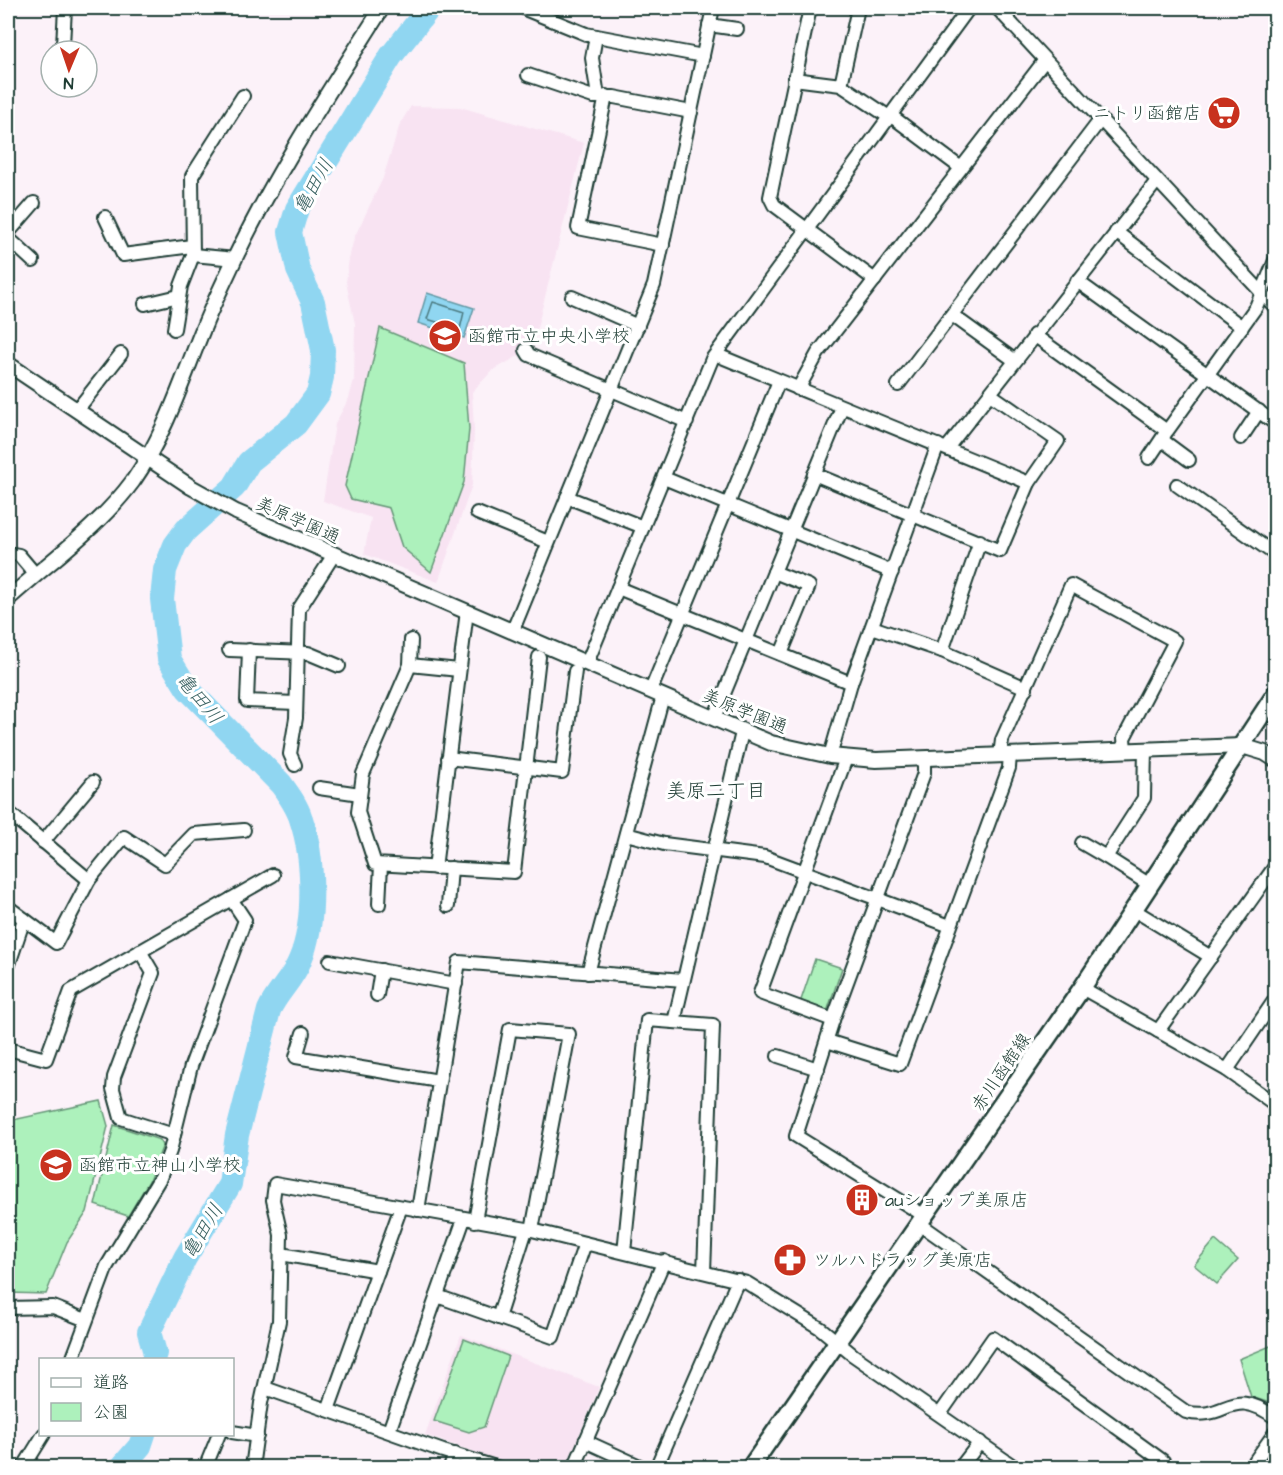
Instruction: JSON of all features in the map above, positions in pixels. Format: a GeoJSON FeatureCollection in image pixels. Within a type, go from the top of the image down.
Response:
{"type":"FeatureCollection","features":[{"type":"Feature","properties":{"kind":"main road","name":"赤川函館線"},"geometry":{"type":"LineString","coordinates":[[750,1467],[1082,988],[1275,693]]}},
{"type":"Feature","properties":{"kind":"street"},"geometry":{"type":"LineString","coordinates":[[63,39],[65,8]]}},
{"type":"Feature","properties":{"kind":"street"},"geometry":{"type":"LineString","coordinates":[[8,599],[108,510],[148,457],[235,259],[284,164],[382,8]]}},
{"type":"Feature","properties":{"kind":"street"},"geometry":{"type":"LineString","coordinates":[[513,630],[654,285],[713,8]]}},
{"type":"Feature","properties":{"kind":"street"},"geometry":{"type":"LineString","coordinates":[[810,8],[770,197],[774,205],[875,280]]}},
{"type":"Feature","properties":{"kind":"street"},"geometry":{"type":"LineString","coordinates":[[841,85],[858,8]]}},
{"type":"Feature","properties":{"kind":"street"},"geometry":{"type":"LineString","coordinates":[[587,663],[712,358],[717,355],[969,8]]}},
{"type":"Feature","properties":{"kind":"street"},"geometry":{"type":"LineString","coordinates":[[997,8],[1275,308]]}},
{"type":"Feature","properties":{"kind":"street"},"geometry":{"type":"LineString","coordinates":[[527,10],[596,36],[703,56]]}},
{"type":"Feature","properties":{"kind":"street"},"geometry":{"type":"LineString","coordinates":[[709,25],[737,29]]}},
{"type":"Feature","properties":{"kind":"street"},"geometry":{"type":"LineString","coordinates":[[596,36],[592,58],[602,96],[578,228],[663,245]]}},
{"type":"Feature","properties":{"kind":"street"},"geometry":{"type":"LineString","coordinates":[[798,389],[818,353],[1045,60]]}},
{"type":"Feature","properties":{"kind":"street"},"geometry":{"type":"LineString","coordinates":[[528,75],[593,97],[602,96],[691,112]]}},
{"type":"Feature","properties":{"kind":"street"},"geometry":{"type":"LineString","coordinates":[[794,79],[841,85],[889,116],[961,168]]}},
{"type":"Feature","properties":{"kind":"street"},"geometry":{"type":"LineString","coordinates":[[174,330],[179,296],[193,250],[192,176],[243,96]]}},
{"type":"Feature","properties":{"kind":"street"},"geometry":{"type":"LineString","coordinates":[[898,385],[1101,120]]}},
{"type":"Feature","properties":{"kind":"street"},"geometry":{"type":"LineString","coordinates":[[830,756],[851,684],[913,514],[943,447],[990,394],[1014,360],[1157,180]]}},
{"type":"Feature","properties":{"kind":"street"},"geometry":{"type":"LineString","coordinates":[[8,233],[34,203]]}},
{"type":"Feature","properties":{"kind":"street"},"geometry":{"type":"LineString","coordinates":[[105,217],[123,255],[193,250],[235,259]]}},
{"type":"Feature","properties":{"kind":"street"},"geometry":{"type":"LineString","coordinates":[[1116,232],[1242,327]]}},
{"type":"Feature","properties":{"kind":"street"},"geometry":{"type":"LineString","coordinates":[[8,238],[33,261]]}},
{"type":"Feature","properties":{"kind":"street"},"geometry":{"type":"LineString","coordinates":[[1149,458],[1242,327],[1263,293],[1275,258]]}},
{"type":"Feature","properties":{"kind":"street"},"geometry":{"type":"LineString","coordinates":[[1077,281],[1275,424]]}},
{"type":"Feature","properties":{"kind":"street"},"geometry":{"type":"LineString","coordinates":[[145,304],[179,296]]}},
{"type":"Feature","properties":{"kind":"street"},"geometry":{"type":"LineString","coordinates":[[572,297],[638,326]]}},
{"type":"Feature","properties":{"kind":"street"},"geometry":{"type":"LineString","coordinates":[[952,315],[1014,360]]}},
{"type":"Feature","properties":{"kind":"street"},"geometry":{"type":"LineString","coordinates":[[1034,335],[1165,436],[1189,460]]}},
{"type":"Feature","properties":{"kind":"street"},"geometry":{"type":"LineString","coordinates":[[526,350],[529,355],[687,422]]}},
{"type":"Feature","properties":{"kind":"street"},"geometry":{"type":"LineString","coordinates":[[77,410],[121,354]]}},
{"type":"Feature","properties":{"kind":"street"},"geometry":{"type":"LineString","coordinates":[[717,355],[1029,483]]}},
{"type":"Feature","properties":{"kind":"street","name":"美原学園通"},"geometry":{"type":"LineString","coordinates":[[8,364],[191,487],[236,512],[771,743],[846,759],[924,759],[1242,746],[1265,753],[1275,760]]}},
{"type":"Feature","properties":{"kind":"street"},"geometry":{"type":"LineString","coordinates":[[588,973],[626,834],[657,693],[682,613],[779,381]]}},
{"type":"Feature","properties":{"kind":"street"},"geometry":{"type":"LineString","coordinates":[[814,474],[1000,550],[1029,483],[1058,441],[990,394]]}},
{"type":"Feature","properties":{"kind":"street"},"geometry":{"type":"LineString","coordinates":[[714,718],[842,407]]}},
{"type":"Feature","properties":{"kind":"street"},"geometry":{"type":"LineString","coordinates":[[1241,438],[1259,411]]}},
{"type":"Feature","properties":{"kind":"street"},"geometry":{"type":"LineString","coordinates":[[664,478],[892,572]]}},
{"type":"Feature","properties":{"kind":"street"},"geometry":{"type":"LineString","coordinates":[[1177,485],[1275,555]]}},
{"type":"Feature","properties":{"kind":"street"},"geometry":{"type":"LineString","coordinates":[[567,497],[643,527]]}},
{"type":"Feature","properties":{"kind":"street"},"geometry":{"type":"LineString","coordinates":[[477,513],[548,542]]}},
{"type":"Feature","properties":{"kind":"street"},"geometry":{"type":"LineString","coordinates":[[942,651],[980,541]]}},
{"type":"Feature","properties":{"kind":"street"},"geometry":{"type":"LineString","coordinates":[[8,553],[19,555],[35,574]]}},
{"type":"Feature","properties":{"kind":"street"},"geometry":{"type":"LineString","coordinates":[[295,765],[290,754],[296,703],[299,609],[333,555]]}},
{"type":"Feature","properties":{"kind":"street"},"geometry":{"type":"LineString","coordinates":[[774,572],[809,586],[781,654]]}},
{"type":"Feature","properties":{"kind":"street"},"geometry":{"type":"LineString","coordinates":[[827,1041],[900,1064],[1009,768],[1002,740],[1071,585],[1175,641],[1124,738],[1125,750]]}},
{"type":"Feature","properties":{"kind":"street"},"geometry":{"type":"LineString","coordinates":[[618,588],[851,684]]}},
{"type":"Feature","properties":{"kind":"street"},"geometry":{"type":"LineString","coordinates":[[435,868],[467,611]]}},
{"type":"Feature","properties":{"kind":"street"},"geometry":{"type":"LineString","coordinates":[[872,627],[942,651],[1026,688]]}},
{"type":"Feature","properties":{"kind":"street"},"geometry":{"type":"LineString","coordinates":[[411,640],[410,665],[363,774],[360,794],[358,812],[375,864],[381,865],[514,872],[539,657]]}},
{"type":"Feature","properties":{"kind":"street"},"geometry":{"type":"LineString","coordinates":[[229,650],[308,653],[339,666]]}},
{"type":"Feature","properties":{"kind":"street"},"geometry":{"type":"LineString","coordinates":[[249,650],[247,701],[296,703]]}},
{"type":"Feature","properties":{"kind":"street"},"geometry":{"type":"LineString","coordinates":[[410,665],[459,670]]}},
{"type":"Feature","properties":{"kind":"street"},"geometry":{"type":"LineString","coordinates":[[448,758],[562,772],[575,671]]}},
{"type":"Feature","properties":{"kind":"street"},"geometry":{"type":"LineString","coordinates":[[674,1022],[742,732]]}},
{"type":"Feature","properties":{"kind":"street"},"geometry":{"type":"LineString","coordinates":[[1106,857],[1144,798],[1146,749]]}},
{"type":"Feature","properties":{"kind":"street"},"geometry":{"type":"LineString","coordinates":[[833,1020],[760,993],[846,759]]}},
{"type":"Feature","properties":{"kind":"street"},"geometry":{"type":"LineString","coordinates":[[924,759],[924,773],[833,1020],[796,1136],[922,1220],[1186,1412],[1207,1413],[1237,1404],[1250,1403],[1275,1419]]}},
{"type":"Feature","properties":{"kind":"street"},"geometry":{"type":"LineString","coordinates":[[43,842],[93,782]]}},
{"type":"Feature","properties":{"kind":"street"},"geometry":{"type":"LineString","coordinates":[[319,788],[360,794]]}},
{"type":"Feature","properties":{"kind":"street"},"geometry":{"type":"LineString","coordinates":[[8,812],[89,880]]}},
{"type":"Feature","properties":{"kind":"street"},"geometry":{"type":"LineString","coordinates":[[8,907],[56,943],[89,880],[124,837],[165,864],[194,834],[244,830]]}},
{"type":"Feature","properties":{"kind":"street"},"geometry":{"type":"LineString","coordinates":[[626,834],[663,844],[765,857],[950,926]]}},
{"type":"Feature","properties":{"kind":"street"},"geometry":{"type":"LineString","coordinates":[[1082,843],[1150,885]]}},
{"type":"Feature","properties":{"kind":"street"},"geometry":{"type":"LineString","coordinates":[[379,904],[381,865]]}},
{"type":"Feature","properties":{"kind":"street"},"geometry":{"type":"LineString","coordinates":[[1158,1031],[1275,865]]}},
{"type":"Feature","properties":{"kind":"street"},"geometry":{"type":"LineString","coordinates":[[448,906],[451,868]]}},
{"type":"Feature","properties":{"kind":"street"},"geometry":{"type":"LineString","coordinates":[[8,1049],[46,1059],[71,991],[273,875]]}},
{"type":"Feature","properties":{"kind":"street"},"geometry":{"type":"LineString","coordinates":[[72,1358],[107,1266],[160,1178],[174,1135],[191,1066],[245,920],[231,899]]}},
{"type":"Feature","properties":{"kind":"street"},"geometry":{"type":"LineString","coordinates":[[1134,910],[1210,957]]}},
{"type":"Feature","properties":{"kind":"street"},"geometry":{"type":"LineString","coordinates":[[8,967],[24,919]]}},
{"type":"Feature","properties":{"kind":"street"},"geometry":{"type":"LineString","coordinates":[[140,951],[153,973],[114,1077],[113,1089],[121,1118],[174,1135]]}},
{"type":"Feature","properties":{"kind":"street"},"geometry":{"type":"LineString","coordinates":[[330,961],[456,984]]}},
{"type":"Feature","properties":{"kind":"street"},"geometry":{"type":"LineString","coordinates":[[418,1210],[459,962],[683,980]]}},
{"type":"Feature","properties":{"kind":"street"},"geometry":{"type":"LineString","coordinates":[[377,995],[381,970]]}},
{"type":"Feature","properties":{"kind":"street"},"geometry":{"type":"LineString","coordinates":[[1082,988],[1227,1070],[1275,1104]]}},
{"type":"Feature","properties":{"kind":"street"},"geometry":{"type":"LineString","coordinates":[[1227,1070],[1273,1007]]}},
{"type":"Feature","properties":{"kind":"street"},"geometry":{"type":"LineString","coordinates":[[624,1252],[647,1020],[713,1025],[704,1272]]}},
{"type":"Feature","properties":{"kind":"street"},"geometry":{"type":"LineString","coordinates":[[389,1431],[437,1296],[469,1220],[510,1029],[569,1034],[529,1230],[498,1318]]}},
{"type":"Feature","properties":{"kind":"street"},"geometry":{"type":"LineString","coordinates":[[303,1033],[296,1057],[439,1081]]}},
{"type":"Feature","properties":{"kind":"street"},"geometry":{"type":"LineString","coordinates":[[778,1056],[818,1069]]}},
{"type":"Feature","properties":{"kind":"street"},"geometry":{"type":"LineString","coordinates":[[252,1467],[279,1321],[281,1235],[273,1200],[275,1184],[529,1230],[738,1280],[811,1322],[1016,1467]]}},
{"type":"Feature","properties":{"kind":"street"},"geometry":{"type":"LineString","coordinates":[[328,1410],[401,1207]]}},
{"type":"Feature","properties":{"kind":"street"},"geometry":{"type":"LineString","coordinates":[[437,1296],[553,1337],[585,1243]]}},
{"type":"Feature","properties":{"kind":"street"},"geometry":{"type":"LineString","coordinates":[[280,1254],[378,1271]]}},
{"type":"Feature","properties":{"kind":"street"},"geometry":{"type":"LineString","coordinates":[[574,1467],[664,1262]]}},
{"type":"Feature","properties":{"kind":"street"},"geometry":{"type":"LineString","coordinates":[[656,1467],[738,1280]]}},
{"type":"Feature","properties":{"kind":"street"},"geometry":{"type":"LineString","coordinates":[[8,1308],[53,1307],[86,1320]]}},
{"type":"Feature","properties":{"kind":"street"},"geometry":{"type":"LineString","coordinates":[[940,1414],[993,1338],[1163,1461],[1159,1467]]}},
{"type":"Feature","properties":{"kind":"street"},"geometry":{"type":"LineString","coordinates":[[265,1388],[499,1467]]}},
{"type":"Feature","properties":{"kind":"street"},"geometry":{"type":"LineString","coordinates":[[1250,1467],[1275,1431]]}},
{"type":"Feature","properties":{"kind":"street"},"geometry":{"type":"LineString","coordinates":[[234,1432],[257,1436]]}},
{"type":"Feature","properties":{"kind":"street"},"geometry":{"type":"LineString","coordinates":[[23,1467],[43,1436]]}},
{"type":"Feature","properties":{"kind":"street"},"geometry":{"type":"LineString","coordinates":[[206,1467],[218,1436]]}},
{"type":"Feature","properties":{"kind":"street"},"geometry":{"type":"LineString","coordinates":[[585,1441],[644,1467]]}},
{"type":"Feature","properties":{"kind":"street"},"geometry":{"type":"LineString","coordinates":[[960,1467],[980,1442]]}},
{"type":"Feature","properties":{"kind":"street"},"geometry":{"type":"LineString","coordinates":[[450,1467],[455,1454]]}},
{"type":"Feature","properties":{"kind":"shaded area","name":"函館市立中央小学校"},"geometry":{"type":"Polygon","coordinates":[[[411,106],[460,107],[584,143],[532,348],[492,371],[472,392],[474,431],[472,485],[438,582],[364,554],[371,518],[323,501],[335,424],[349,398],[354,380],[355,324],[346,282],[349,259],[354,238],[383,178],[400,124],[411,106]]]}},
{"type":"Feature","properties":{"kind":"shaded area"},"geometry":{"type":"Polygon","coordinates":[[[461,1335],[599,1387],[566,1467],[519,1467],[425,1435],[461,1335]]]}},
{"type":"Feature","properties":{"kind":"green space"},"geometry":{"type":"Polygon","coordinates":[[[380,328],[464,363],[469,429],[464,482],[431,572],[402,547],[389,508],[351,499],[345,486],[380,328]]]}},
{"type":"Feature","properties":{"kind":"green space"},"geometry":{"type":"Polygon","coordinates":[[[815,959],[842,968],[827,1012],[800,1003],[815,959]]]}},
{"type":"Feature","properties":{"kind":"green space","name":"函館市立神山小学校"},"geometry":{"type":"Polygon","coordinates":[[[101,1101],[108,1126],[87,1212],[67,1242],[46,1294],[8,1293],[8,1121],[101,1101]]]}},
{"type":"Feature","properties":{"kind":"green space"},"geometry":{"type":"Polygon","coordinates":[[[114,1125],[160,1140],[163,1145],[149,1181],[128,1216],[95,1205],[114,1125]]]}},
{"type":"Feature","properties":{"kind":"green space"},"geometry":{"type":"Polygon","coordinates":[[[1215,1240],[1238,1260],[1217,1284],[1194,1265],[1215,1240]]]}},
{"type":"Feature","properties":{"kind":"green space"},"geometry":{"type":"Polygon","coordinates":[[[464,1339],[508,1356],[484,1427],[469,1432],[434,1421],[464,1339]]]}},
{"type":"Feature","properties":{"kind":"green space"},"geometry":{"type":"Polygon","coordinates":[[[1275,1344],[1276,1400],[1273,1404],[1251,1397],[1239,1359],[1275,1344]]]}},
{"type":"Feature","properties":{"kind":"water"},"geometry":{"type":"Polygon","coordinates":[[[427,293],[474,308],[464,338],[418,323],[427,293]]]}},
{"type":"Feature","properties":{"kind":"waterway","name":"亀田川"},"geometry":{"type":"LineString","coordinates":[[154,1358],[155,1353],[149,1332],[185,1258],[230,1184],[237,1135],[269,1010],[300,960],[309,928],[311,909],[309,852],[299,814],[292,801],[281,784],[187,688],[169,659],[162,599],[165,570],[175,545],[186,530],[234,487],[249,462],[296,424],[318,394],[322,377],[323,350],[313,302],[298,270],[290,232],[297,209],[391,56],[429,8]]}},
{"type":"Feature","properties":{"kind":"waterway","name":"亀田川"},"geometry":{"type":"LineString","coordinates":[[121,1468],[140,1446],[143,1436]]}},
{"type":"Feature","properties":{"kind":"place","name":"ニトリ函館店"},"geometry":{"type":"Point","coordinates":[1224,113]}},
{"type":"Feature","properties":{"kind":"place","name":"函館市立中央小学校"},"geometry":{"type":"Point","coordinates":[445,336]}},
{"type":"Feature","properties":{"kind":"place","name":"函館市立神山小学校"},"geometry":{"type":"Point","coordinates":[56,1165]}},
{"type":"Feature","properties":{"kind":"place","name":"auショップ美原店"},"geometry":{"type":"Point","coordinates":[862,1200]}},
{"type":"Feature","properties":{"kind":"place","name":"ツルハドラッグ美原店"},"geometry":{"type":"Point","coordinates":[790,1260]}},
{"type":"Feature","properties":{"kind":"district","name":"美原二丁目"},"geometry":{"type":"Point","coordinates":[716,790]}}]}
